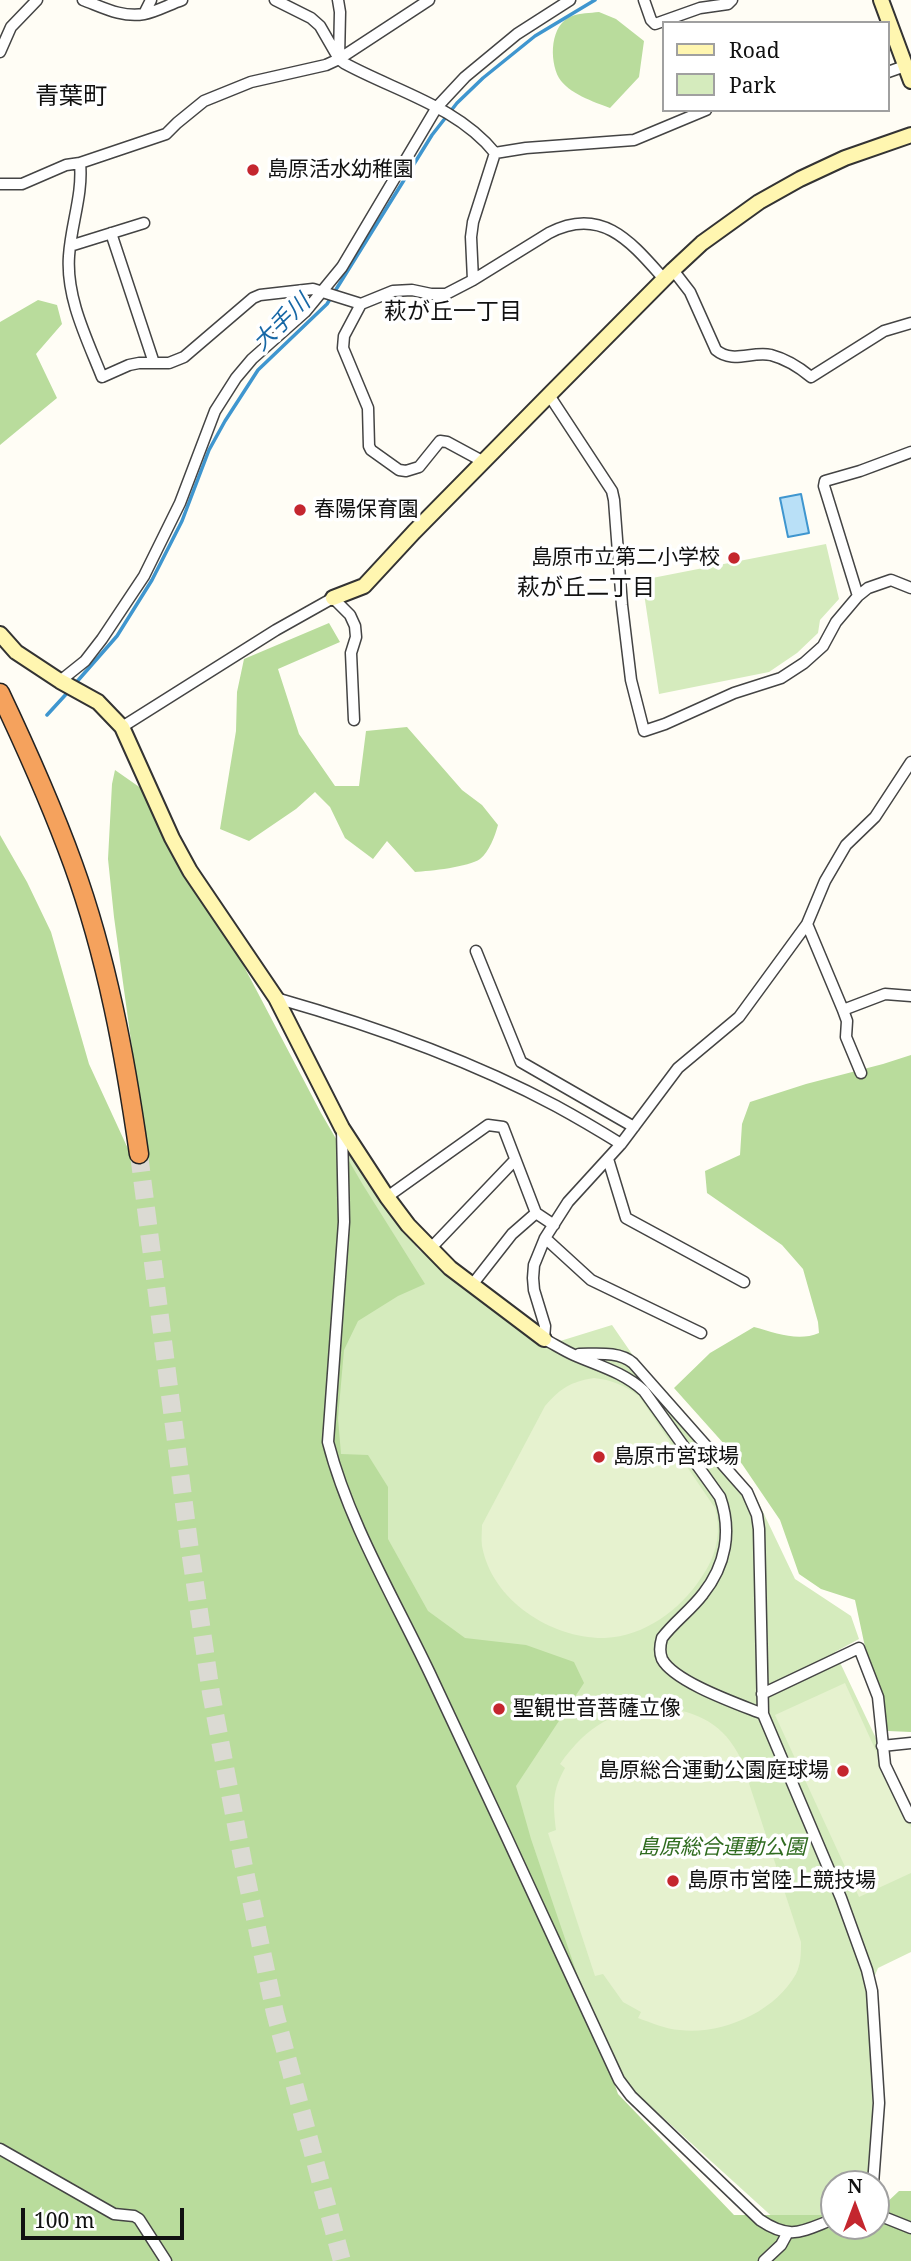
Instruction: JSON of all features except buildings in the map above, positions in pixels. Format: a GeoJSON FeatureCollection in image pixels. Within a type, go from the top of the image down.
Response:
{"type":"FeatureCollection","features":[{"type":"Feature","properties":{"kind":"highway"},"geometry":{"type":"LineString","coordinates":[[0,694],[34,764],[81,890],[99,948],[117,1021],[139,1154]]}},
{"type":"Feature","properties":{"kind":"street"},"geometry":{"type":"LineString","coordinates":[[0,52],[11,27],[37,0]]}},
{"type":"Feature","properties":{"kind":"street"},"geometry":{"type":"LineString","coordinates":[[83,0],[118,13],[145,14],[182,0]]}},
{"type":"Feature","properties":{"kind":"street"},"geometry":{"type":"LineString","coordinates":[[145,14],[151,0]]}},
{"type":"Feature","properties":{"kind":"street"},"geometry":{"type":"LineString","coordinates":[[338,0],[339,59]]}},
{"type":"Feature","properties":{"kind":"street"},"geometry":{"type":"LineString","coordinates":[[0,184],[22,184],[66,165],[80,163],[166,134],[204,101],[251,82],[327,65],[429,0]]}},
{"type":"Feature","properties":{"kind":"street"},"geometry":{"type":"LineString","coordinates":[[69,686],[144,576],[180,503],[215,411],[236,378],[252,359],[330,293],[342,267],[440,109],[466,77],[517,34],[570,0]]}},
{"type":"Feature","properties":{"kind":"street"},"geometry":{"type":"LineString","coordinates":[[644,0],[651,20],[655,23],[662,22]]}},
{"type":"Feature","properties":{"kind":"street"},"geometry":{"type":"LineString","coordinates":[[668,21],[700,8],[728,4],[732,0]]}},
{"type":"Feature","properties":{"kind":"street"},"geometry":{"type":"LineString","coordinates":[[881,0],[889,21]]}},
{"type":"Feature","properties":{"kind":"street"},"geometry":{"type":"LineString","coordinates":[[281,1],[320,26],[339,59],[352,68],[440,109],[483,138],[495,153]]}},
{"type":"Feature","properties":{"kind":"street"},"geometry":{"type":"LineString","coordinates":[[890,25],[911,81]]}},
{"type":"Feature","properties":{"kind":"street"},"geometry":{"type":"LineString","coordinates":[[890,71],[905,66]]}},
{"type":"Feature","properties":{"kind":"street"},"geometry":{"type":"LineString","coordinates":[[495,153],[634,140],[701,112]]}},
{"type":"Feature","properties":{"kind":"street"},"geometry":{"type":"LineString","coordinates":[[122,727],[275,631],[333,598],[364,586],[669,274],[723,227],[779,190],[845,158],[911,135]]}},
{"type":"Feature","properties":{"kind":"street"},"geometry":{"type":"LineString","coordinates":[[473,280],[473,222],[495,153]]}},
{"type":"Feature","properties":{"kind":"street"},"geometry":{"type":"LineString","coordinates":[[80,163],[80,194],[70,246],[70,282],[84,333],[102,377],[129,365],[169,363],[184,357],[253,298],[260,295],[302,289],[330,293],[361,304]]}},
{"type":"Feature","properties":{"kind":"street"},"geometry":{"type":"LineString","coordinates":[[70,246],[144,223]]}},
{"type":"Feature","properties":{"kind":"street"},"geometry":{"type":"LineString","coordinates":[[484,462],[447,442],[440,441],[419,467],[406,471],[399,470],[371,450],[368,439],[368,408],[343,348],[344,336],[361,304],[393,291],[446,294],[560,227],[574,225],[604,227],[617,232],[690,292],[716,350],[723,356],[772,356],[797,366],[811,377],[884,331],[911,323]]}},
{"type":"Feature","properties":{"kind":"street"},"geometry":{"type":"LineString","coordinates":[[111,233],[154,363]]}},
{"type":"Feature","properties":{"kind":"street"},"geometry":{"type":"LineString","coordinates":[[549,395],[611,491],[614,500],[631,680],[644,731],[734,693],[781,678],[823,646],[836,622],[868,588],[886,580],[911,588]]}},
{"type":"Feature","properties":{"kind":"street"},"geometry":{"type":"LineString","coordinates":[[858,596],[824,483],[911,452]]}},
{"type":"Feature","properties":{"kind":"street"},"geometry":{"type":"LineString","coordinates":[[333,598],[350,615],[355,626],[356,637],[351,653],[354,720]]}},
{"type":"Feature","properties":{"kind":"street"},"geometry":{"type":"LineString","coordinates":[[0,634],[16,652],[98,702],[122,727],[172,838],[190,871],[276,998],[342,1128],[387,1197],[430,1249],[472,1285],[544,1339],[572,1354],[619,1372],[644,1391],[720,1497],[726,1514],[727,1530],[721,1561],[715,1577],[703,1595],[662,1638],[661,1657],[667,1666],[684,1680],[763,1714]]}},
{"type":"Feature","properties":{"kind":"street"},"geometry":{"type":"LineString","coordinates":[[544,1339],[545,1326],[533,1278],[534,1265],[545,1238],[568,1202],[621,1144],[678,1068],[739,1017],[807,923],[825,881],[846,845],[875,817],[911,762]]}},
{"type":"Feature","properties":{"kind":"street"},"geometry":{"type":"LineString","coordinates":[[807,923],[843,1010],[846,1037],[861,1073]]}},
{"type":"Feature","properties":{"kind":"street"},"geometry":{"type":"LineString","coordinates":[[476,951],[521,1062],[634,1127]]}},
{"type":"Feature","properties":{"kind":"street"},"geometry":{"type":"LineString","coordinates":[[843,1010],[885,994],[911,996]]}},
{"type":"Feature","properties":{"kind":"street"},"geometry":{"type":"LineString","coordinates":[[276,998],[355,1020],[484,1072],[556,1105],[621,1144]]}},
{"type":"Feature","properties":{"kind":"street"},"geometry":{"type":"LineString","coordinates":[[387,1197],[488,1125],[503,1127],[536,1213],[554,1225]]}},
{"type":"Feature","properties":{"kind":"street"},"geometry":{"type":"LineString","coordinates":[[342,1128],[344,1222],[328,1442],[337,1477],[619,2080],[631,2096],[760,2220],[787,2234],[820,2224]]}},
{"type":"Feature","properties":{"kind":"street"},"geometry":{"type":"LineString","coordinates":[[608,1159],[626,1218],[744,1282]]}},
{"type":"Feature","properties":{"kind":"street"},"geometry":{"type":"LineString","coordinates":[[430,1249],[514,1161]]}},
{"type":"Feature","properties":{"kind":"street"},"geometry":{"type":"LineString","coordinates":[[472,1285],[512,1234],[536,1213]]}},
{"type":"Feature","properties":{"kind":"street"},"geometry":{"type":"LineString","coordinates":[[545,1238],[591,1280],[701,1333]]}},
{"type":"Feature","properties":{"kind":"street"},"geometry":{"type":"LineString","coordinates":[[572,1354],[616,1355],[628,1358],[747,1492],[757,1515],[760,1529],[763,1714],[841,1898],[872,1991],[879,2103],[874,2170]]}},
{"type":"Feature","properties":{"kind":"street"},"geometry":{"type":"LineString","coordinates":[[762,1694],[859,1648],[876,1688],[885,1765],[910,1817]]}},
{"type":"Feature","properties":{"kind":"street"},"geometry":{"type":"LineString","coordinates":[[882,1746],[911,1744]]}},
{"type":"Feature","properties":{"kind":"street"},"geometry":{"type":"LineString","coordinates":[[0,2149],[114,2214],[139,2219],[166,2261]]}},
{"type":"Feature","properties":{"kind":"street"},"geometry":{"type":"LineString","coordinates":[[890,2220],[911,2228]]}},
{"type":"Feature","properties":{"kind":"street"},"geometry":{"type":"LineString","coordinates":[[764,2261],[781,2245],[787,2234]]}},
{"type":"Feature","properties":{"kind":"green space"},"geometry":{"type":"Polygon","coordinates":[[[599,12],[616,19],[644,41],[639,77],[610,108],[569,88],[559,78],[554,62],[556,34],[565,20],[575,15],[599,12]]]}},
{"type":"Feature","properties":{"kind":"green space"},"geometry":{"type":"Polygon","coordinates":[[[38,300],[57,305],[62,324],[36,354],[57,398],[0,445],[0,322],[38,300]]]}},
{"type":"Feature","properties":{"kind":"green space"},"geometry":{"type":"Polygon","coordinates":[[[826,544],[839,599],[820,620],[818,633],[797,653],[769,672],[659,694],[642,580],[826,544]]]}},
{"type":"Feature","properties":{"kind":"green space"},"geometry":{"type":"Polygon","coordinates":[[[329,623],[340,642],[278,669],[299,734],[335,786],[359,786],[366,731],[407,727],[462,790],[482,805],[498,825],[489,848],[480,859],[439,870],[415,872],[387,841],[373,859],[345,838],[330,807],[315,792],[296,809],[249,841],[220,829],[236,731],[237,692],[244,659],[329,623]]]}},
{"type":"Feature","properties":{"kind":"green space"},"geometry":{"type":"Polygon","coordinates":[[[115,770],[145,791],[239,957],[321,1113],[425,1284],[398,1296],[358,1321],[344,1350],[338,1418],[341,1454],[368,1455],[388,1487],[388,1539],[428,1611],[465,1638],[526,1645],[574,1662],[584,1683],[516,1786],[531,1839],[618,2094],[734,2215],[820,2215],[820,2240],[890,2240],[890,2199],[899,2191],[911,2191],[911,2261],[0,2261],[0,835],[51,932],[89,1064],[135,1164],[146,1150],[108,859],[115,770]]]}},
{"type":"Feature","properties":{"kind":"green space"},"geometry":{"type":"Polygon","coordinates":[[[911,1055],[911,1732],[888,1731],[878,1708],[855,1600],[821,1589],[799,1574],[780,1520],[742,1464],[674,1388],[710,1353],[754,1327],[795,1337],[819,1333],[803,1269],[782,1245],[707,1193],[705,1171],[740,1155],[742,1124],[750,1102],[911,1055]]]}},
{"type":"Feature","properties":{"kind":"green space","name":"島原総合運動公園"},"geometry":{"type":"Polygon","coordinates":[[[347,1150],[382,1203],[418,1249],[482,1303],[544,1346],[612,1325],[632,1354],[753,1491],[795,1579],[851,1616],[859,1639],[835,1652],[911,1812],[911,1952],[878,1968],[868,1992],[873,2106],[869,2170],[820,2170],[820,2216],[777,2221],[637,2094],[623,2078],[336,1443],[350,1235],[347,1150]]]}},
{"type":"Feature","properties":{"kind":"green space","name":"島原市営球場"},"geometry":{"type":"Polygon","coordinates":[[[594,1378],[618,1384],[639,1396],[715,1508],[718,1527],[710,1562],[683,1601],[647,1627],[605,1638],[565,1632],[527,1613],[511,1600],[498,1584],[488,1566],[482,1546],[482,1525],[545,1406],[566,1387],[594,1378]]]}},
{"type":"Feature","properties":{"kind":"green space","name":"島原総合運動公園庭球場"},"geometry":{"type":"Polygon","coordinates":[[[845,1683],[911,1828],[911,1873],[859,1897],[775,1715],[845,1683]]]}},
{"type":"Feature","properties":{"kind":"green space","name":"島原市営陸上競技場"},"geometry":{"type":"Polygon","coordinates":[[[661,1707],[699,1716],[718,1728],[734,1747],[741,1759],[801,1942],[800,1962],[787,1988],[761,2010],[713,2029],[674,2029],[638,2018],[641,2012],[623,2002],[603,1974],[595,1976],[548,1833],[556,1830],[554,1798],[565,1768],[560,1764],[570,1751],[603,1722],[630,1711],[661,1707]]]}},
{"type":"Feature","properties":{"kind":"water"},"geometry":{"type":"Polygon","coordinates":[[[801,494],[809,533],[788,537],[780,498],[801,494]]]}},
{"type":"Feature","properties":{"kind":"waterway","name":"大手川"},"geometry":{"type":"LineString","coordinates":[[74,685],[117,636],[152,580],[182,521],[209,450],[258,370],[327,304],[432,135],[457,103],[483,78],[535,36],[595,0]]}},
{"type":"Feature","properties":{"kind":"waterway","name":"大手川"},"geometry":{"type":"LineString","coordinates":[[47,715],[69,691]]}},
{"type":"Feature","properties":{"kind":"tunnel"},"geometry":{"type":"LineString","coordinates":[[139,1154],[211,1693],[275,2013],[342,2261]]}},
{"type":"Feature","properties":{"kind":"place","name":"島原活水幼稚園"},"geometry":{"type":"Point","coordinates":[253,170]}},
{"type":"Feature","properties":{"kind":"place","name":"春陽保育園"},"geometry":{"type":"Point","coordinates":[300,510]}},
{"type":"Feature","properties":{"kind":"place","name":"島原市立第二小学校"},"geometry":{"type":"Point","coordinates":[734,558]}},
{"type":"Feature","properties":{"kind":"place","name":"島原市営球場"},"geometry":{"type":"Point","coordinates":[599,1457]}},
{"type":"Feature","properties":{"kind":"place","name":"聖観世音菩薩立像"},"geometry":{"type":"Point","coordinates":[499,1709]}},
{"type":"Feature","properties":{"kind":"place","name":"島原総合運動公園庭球場"},"geometry":{"type":"Point","coordinates":[843,1771]}},
{"type":"Feature","properties":{"kind":"place","name":"島原市営陸上競技場"},"geometry":{"type":"Point","coordinates":[673,1881]}},
{"type":"Feature","properties":{"kind":"district","name":"青葉町"},"geometry":{"type":"Point","coordinates":[71,97]}},
{"type":"Feature","properties":{"kind":"district","name":"萩が丘一丁目"},"geometry":{"type":"Point","coordinates":[453,312]}},
{"type":"Feature","properties":{"kind":"district","name":"萩が丘二丁目"},"geometry":{"type":"Point","coordinates":[586,588]}}]}
